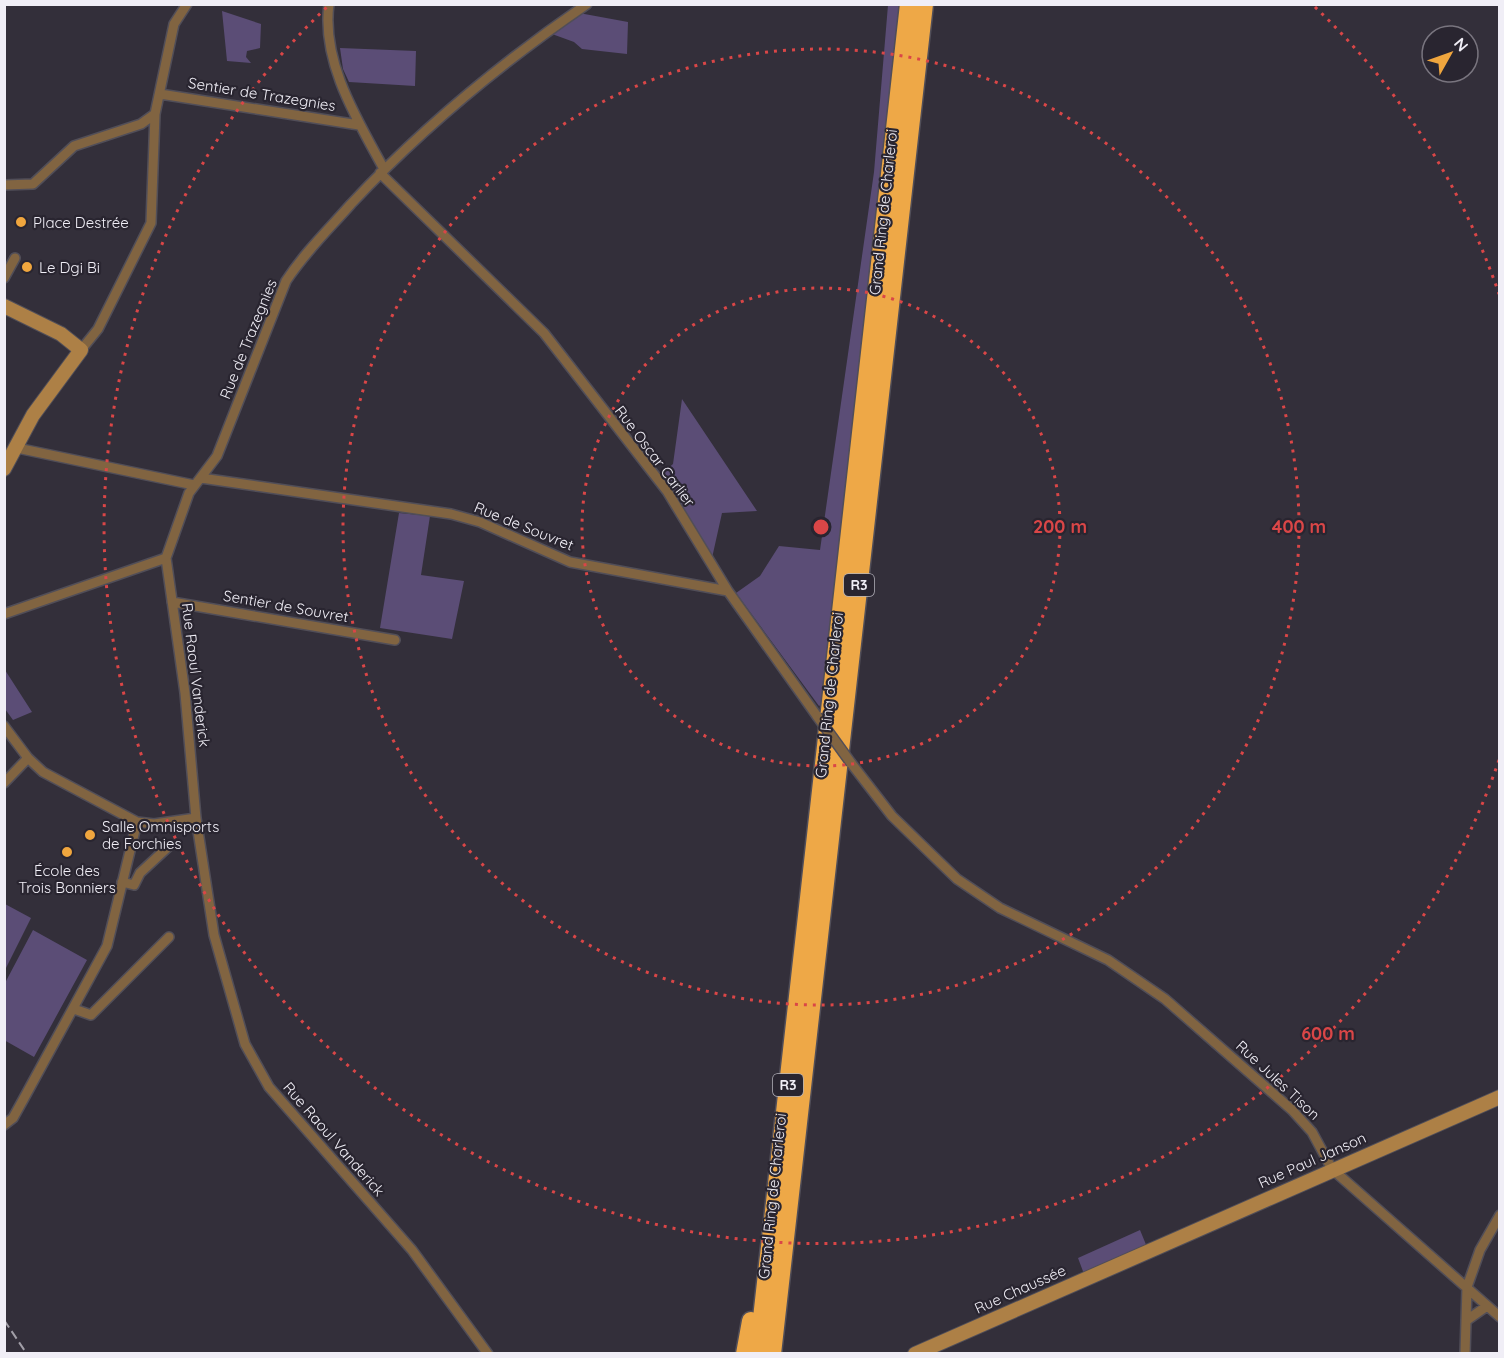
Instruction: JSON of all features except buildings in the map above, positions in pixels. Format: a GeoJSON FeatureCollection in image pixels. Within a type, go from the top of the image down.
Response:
{"type":"FeatureCollection","features":[{"type":"Feature","properties":{"kind":"highway","name":"Grand Ring de Charleroi"},"geometry":{"type":"LineString","coordinates":[[758,1353],[909,4]]}},
{"type":"Feature","properties":{"kind":"highway","name":"Grand Ring de Charleroi"},"geometry":{"type":"LineString","coordinates":[[772,1353],[924,4]]}},
{"type":"Feature","properties":{"kind":"highway"},"geometry":{"type":"LineString","coordinates":[[745,1353],[764,1234],[774,1217]]}},
{"type":"Feature","properties":{"kind":"main road"},"geometry":{"type":"LineString","coordinates":[[4,306],[61,334],[81,350],[33,415],[4,469]]}},
{"type":"Feature","properties":{"kind":"main road","name":"Rue Paul Janson"},"geometry":{"type":"LineString","coordinates":[[1138,1255],[1500,1096]]}},
{"type":"Feature","properties":{"kind":"main road","name":"Rue Chaussée"},"geometry":{"type":"LineString","coordinates":[[915,1353],[1138,1255]]}},
{"type":"Feature","properties":{"kind":"street"},"geometry":{"type":"LineString","coordinates":[[81,350],[98,329],[151,224],[155,114],[174,24],[187,4]]}},
{"type":"Feature","properties":{"kind":"street","name":"Rue Oscar Carlier"},"geometry":{"type":"LineString","coordinates":[[330,4],[330,31],[336,69],[382,171],[544,333],[667,491],[728,591],[851,763],[892,816]]}},
{"type":"Feature","properties":{"kind":"street","name":"Rue de Trazegnies"},"geometry":{"type":"LineString","coordinates":[[166,558],[197,481],[217,456],[286,280],[298,262],[382,171],[427,127],[506,62],[587,4]]}},
{"type":"Feature","properties":{"kind":"street","name":"Sentier de Trazegnies"},"geometry":{"type":"LineString","coordinates":[[160,94],[359,124]]}},
{"type":"Feature","properties":{"kind":"street"},"geometry":{"type":"LineString","coordinates":[[4,185],[33,184],[74,146],[141,124],[155,114]]}},
{"type":"Feature","properties":{"kind":"street"},"geometry":{"type":"LineString","coordinates":[[4,278],[15,258]]}},
{"type":"Feature","properties":{"kind":"street","name":"Rue de Souvret"},"geometry":{"type":"LineString","coordinates":[[17,448],[197,481],[451,514],[480,522],[570,562],[728,591]]}},
{"type":"Feature","properties":{"kind":"street"},"geometry":{"type":"LineString","coordinates":[[4,614],[166,558]]}},
{"type":"Feature","properties":{"kind":"street","name":"Rue Raoul Vanderick"},"geometry":{"type":"LineString","coordinates":[[166,558],[185,693],[196,818],[214,935],[245,1044],[264,1079],[300,1125],[412,1250],[488,1353]]}},
{"type":"Feature","properties":{"kind":"street","name":"Sentier de Souvret"},"geometry":{"type":"LineString","coordinates":[[172,602],[395,640]]}},
{"type":"Feature","properties":{"kind":"street"},"geometry":{"type":"LineString","coordinates":[[4,726],[28,758],[43,772],[137,822],[154,824],[196,818]]}},
{"type":"Feature","properties":{"kind":"street"},"geometry":{"type":"LineString","coordinates":[[4,783],[28,758]]}},
{"type":"Feature","properties":{"kind":"street","name":"Rue Jules Tison"},"geometry":{"type":"LineString","coordinates":[[892,816],[957,879],[1000,908],[1108,960],[1165,999],[1292,1110],[1318,1140],[1332,1169],[1500,1317]]}},
{"type":"Feature","properties":{"kind":"street"},"geometry":{"type":"LineString","coordinates":[[4,1125],[13,1118],[107,946],[137,822]]}},
{"type":"Feature","properties":{"kind":"street"},"geometry":{"type":"LineString","coordinates":[[122,882],[134,885],[140,873],[168,847]]}},
{"type":"Feature","properties":{"kind":"street"},"geometry":{"type":"LineString","coordinates":[[74,1009],[91,1015],[169,937]]}},
{"type":"Feature","properties":{"kind":"street"},"geometry":{"type":"LineString","coordinates":[[1466,1353],[1467,1287],[1480,1250],[1500,1215]]}},
{"type":"Feature","properties":{"kind":"street"},"geometry":{"type":"LineString","coordinates":[[1467,1320],[1487,1306]]}},
{"type":"Feature","properties":{"kind":"shaded area"},"geometry":{"type":"Polygon","coordinates":[[[888,5],[899,5],[821,705],[819,706],[736,593],[760,576],[779,546],[820,550],[874,172],[888,5]]]}},
{"type":"Feature","properties":{"kind":"shaded area"},"geometry":{"type":"Polygon","coordinates":[[[222,11],[261,24],[260,48],[247,51],[246,57],[251,63],[227,61],[222,11]]]}},
{"type":"Feature","properties":{"kind":"shaded area"},"geometry":{"type":"Polygon","coordinates":[[[579,13],[628,22],[627,54],[582,49],[574,42],[552,34],[579,13]]]}},
{"type":"Feature","properties":{"kind":"shaded area"},"geometry":{"type":"Polygon","coordinates":[[[340,48],[416,51],[415,86],[349,82],[343,69],[340,48]]]}},
{"type":"Feature","properties":{"kind":"shaded area"},"geometry":{"type":"Polygon","coordinates":[[[682,399],[757,511],[722,513],[712,558],[693,525],[659,476],[673,464],[682,399]]]}},
{"type":"Feature","properties":{"kind":"shaded area"},"geometry":{"type":"Polygon","coordinates":[[[399,513],[430,516],[421,575],[464,581],[452,639],[380,628],[399,513]]]}},
{"type":"Feature","properties":{"kind":"shaded area"},"geometry":{"type":"Polygon","coordinates":[[[5,670],[32,712],[13,720],[5,709],[5,670]]]}},
{"type":"Feature","properties":{"kind":"shaded area"},"geometry":{"type":"Polygon","coordinates":[[[5,904],[31,918],[5,970],[5,904]]]}},
{"type":"Feature","properties":{"kind":"shaded area"},"geometry":{"type":"Polygon","coordinates":[[[33,930],[87,960],[34,1057],[4,1040],[5,983],[33,930]]]}},
{"type":"Feature","properties":{"kind":"shaded area"},"geometry":{"type":"Polygon","coordinates":[[[1140,1230],[1147,1247],[1084,1274],[1078,1258],[1140,1230]]]}},
{"type":"Feature","properties":{"kind":"railway"},"geometry":{"type":"LineString","coordinates":[[4,1320],[27,1354]]}},
{"type":"Feature","properties":{"kind":"place","name":"Place Destrée"},"geometry":{"type":"Point","coordinates":[21,222]}},
{"type":"Feature","properties":{"kind":"place","name":"Le Dgi Bi"},"geometry":{"type":"Point","coordinates":[27,267]}},
{"type":"Feature","properties":{"kind":"place","name":"Salle Omnisports de Forchies"},"geometry":{"type":"Point","coordinates":[90,835]}},
{"type":"Feature","properties":{"kind":"place","name":"École des Trois Bonniers"},"geometry":{"type":"Point","coordinates":[67,852]}}]}
